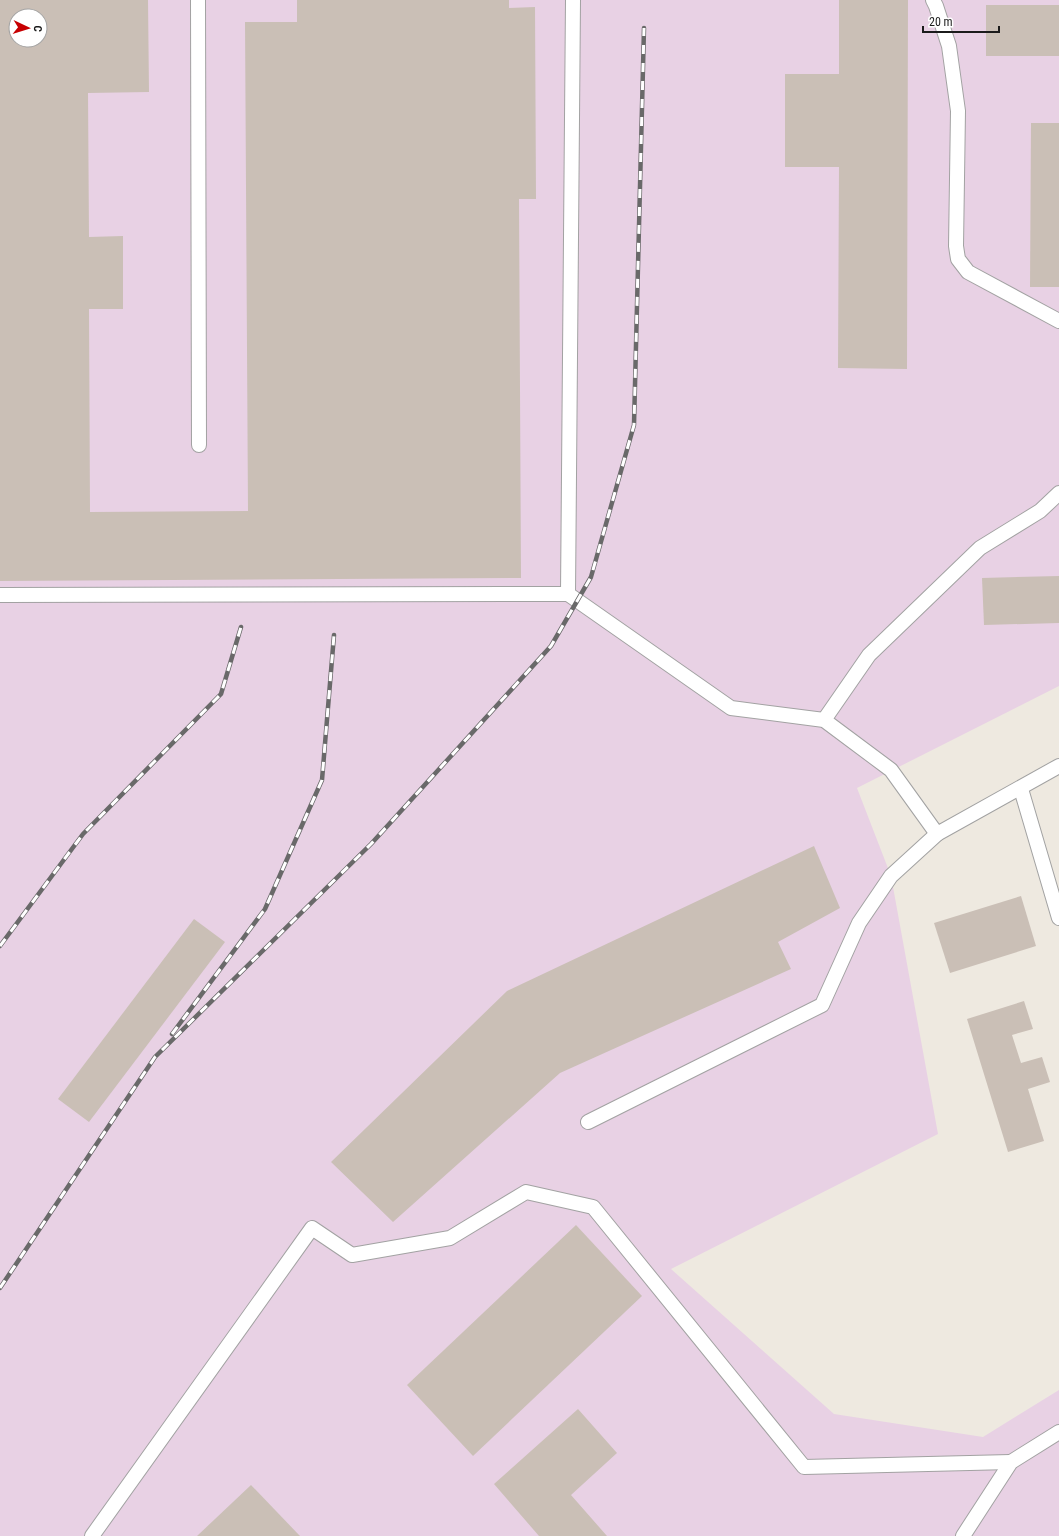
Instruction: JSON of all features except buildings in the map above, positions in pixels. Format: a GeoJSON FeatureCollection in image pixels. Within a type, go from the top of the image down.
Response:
{"type":"FeatureCollection","features":[{"type":"Feature","properties":{"kind":"lane"},"geometry":{"type":"LineString","coordinates":[[198,0],[199,445]]}},
{"type":"Feature","properties":{"kind":"lane"},"geometry":{"type":"LineString","coordinates":[[568,594],[573,0]]}},
{"type":"Feature","properties":{"kind":"lane"},"geometry":{"type":"LineString","coordinates":[[933,0],[949,46],[958,111],[956,246],[958,259],[968,272],[1059,320]]}},
{"type":"Feature","properties":{"kind":"lane"},"geometry":{"type":"LineString","coordinates":[[824,720],[869,655],[974,553],[1040,511],[1059,493]]}},
{"type":"Feature","properties":{"kind":"lane"},"geometry":{"type":"LineString","coordinates":[[0,595],[568,594],[731,708],[824,720],[891,770],[937,834]]}},
{"type":"Feature","properties":{"kind":"lane"},"geometry":{"type":"LineString","coordinates":[[588,1122],[822,1005],[859,923],[891,876],[937,834],[1021,789],[1059,766]]}},
{"type":"Feature","properties":{"kind":"lane"},"geometry":{"type":"LineString","coordinates":[[1021,789],[1054,882],[1059,918]]}},
{"type":"Feature","properties":{"kind":"lane"},"geometry":{"type":"LineString","coordinates":[[92,1536],[312,1228],[352,1256],[450,1238],[526,1192],[593,1207],[804,1467],[1011,1462]]}},
{"type":"Feature","properties":{"kind":"lane"},"geometry":{"type":"LineString","coordinates":[[963,1536],[1011,1462],[1059,1432]]}},
{"type":"Feature","properties":{"kind":"shaded area"},"geometry":{"type":"Polygon","coordinates":[[[0,0],[1059,0],[1059,686],[857,788],[891,876],[938,1134],[671,1269],[834,1414],[983,1437],[1059,1390],[1059,1536],[0,1536],[0,0]]]}},
{"type":"Feature","properties":{"kind":"railway"},"geometry":{"type":"LineString","coordinates":[[0,1288],[155,1057],[371,844],[551,646],[591,577],[634,425],[644,28]]}},
{"type":"Feature","properties":{"kind":"railway"},"geometry":{"type":"LineString","coordinates":[[0,946],[83,834],[221,694],[241,627]]}},
{"type":"Feature","properties":{"kind":"railway"},"geometry":{"type":"LineString","coordinates":[[172,1034],[265,909],[322,780],[334,635]]}}]}
